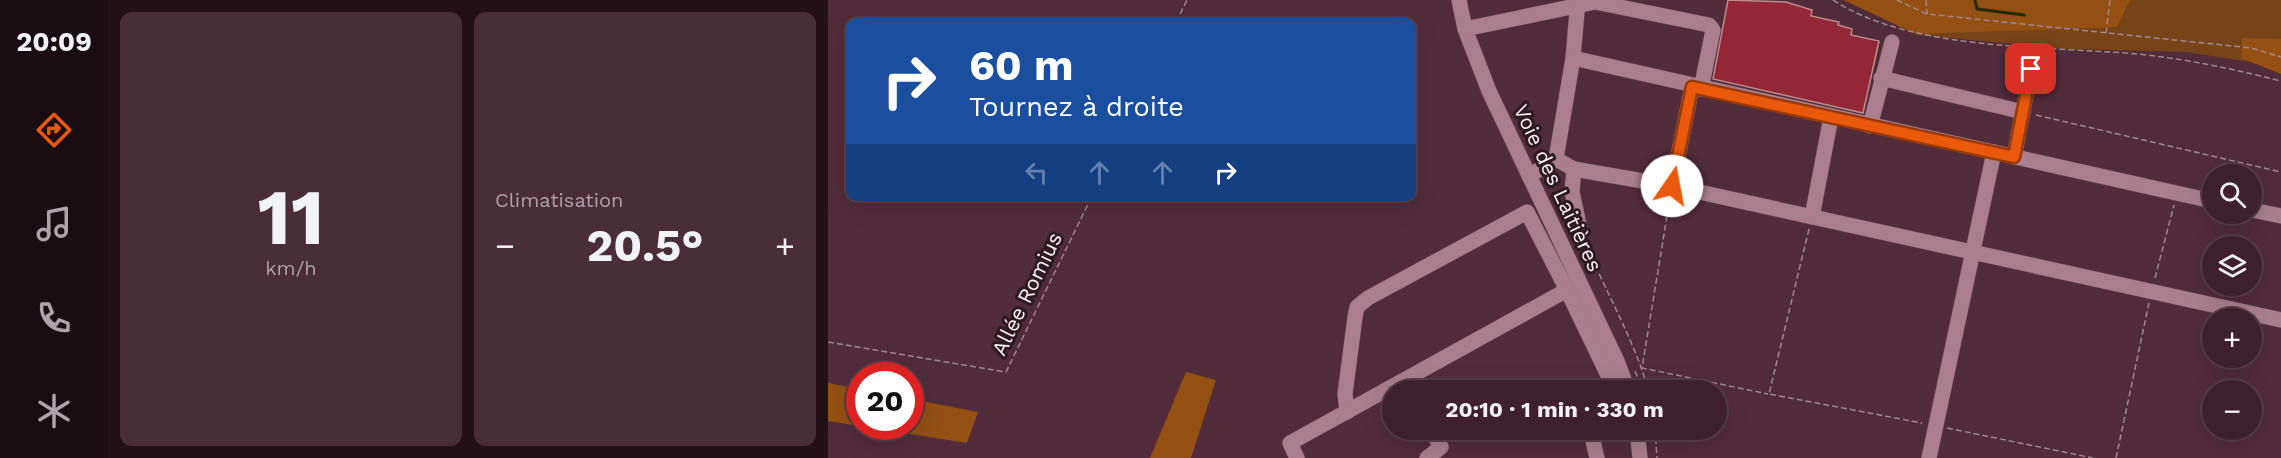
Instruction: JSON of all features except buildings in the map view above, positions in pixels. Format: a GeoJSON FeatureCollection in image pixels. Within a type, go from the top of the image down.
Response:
{"type":"FeatureCollection","features":[{"type":"Feature","properties":{"kind":"street","name":"Voie des Laitières"},"geometry":{"type":"LineString","coordinates":[[1459,0],[1466,29],[1489,91],[1624,380]]}},
{"type":"Feature","properties":{"kind":"street"},"geometry":{"type":"LineString","coordinates":[[1529,176],[1556,159],[1573,58],[1579,1]]}},
{"type":"Feature","properties":{"kind":"street"},"geometry":{"type":"LineString","coordinates":[[1466,29],[1579,1],[1595,2],[1710,25],[1713,30],[1672,186]]}},
{"type":"Feature","properties":{"kind":"street"},"geometry":{"type":"LineString","coordinates":[[1870,126],[1892,42]]}},
{"type":"Feature","properties":{"kind":"street"},"geometry":{"type":"LineString","coordinates":[[1573,58],[1697,88],[2202,199]]}},
{"type":"Feature","properties":{"kind":"street"},"geometry":{"type":"LineString","coordinates":[[2014,157],[2031,69]]}},
{"type":"Feature","properties":{"kind":"street"},"geometry":{"type":"LineString","coordinates":[[1881,78],[2023,112]]}},
{"type":"Feature","properties":{"kind":"street"},"geometry":{"type":"LineString","coordinates":[[1812,217],[1831,117]]}},
{"type":"Feature","properties":{"kind":"street"},"geometry":{"type":"LineString","coordinates":[[1929,458],[1994,152]]}},
{"type":"Feature","properties":{"kind":"street"},"geometry":{"type":"LineString","coordinates":[[1556,159],[1574,169],[1672,186],[2281,320]]}},
{"type":"Feature","properties":{"kind":"street"},"geometry":{"type":"LineString","coordinates":[[1574,169],[1572,192],[1580,229]]}},
{"type":"Feature","properties":{"kind":"street"},"geometry":{"type":"LineString","coordinates":[[1347,412],[1345,394],[1358,307],[1368,298],[1527,212],[1611,380]]}},
{"type":"Feature","properties":{"kind":"street"},"geometry":{"type":"LineString","coordinates":[[2262,212],[2281,216]]}},
{"type":"Feature","properties":{"kind":"street"},"geometry":{"type":"LineString","coordinates":[[1414,380],[1567,290]]}},
{"type":"Feature","properties":{"kind":"street"},"geometry":{"type":"LineString","coordinates":[[1297,458],[1290,443],[1382,396]]}},
{"type":"Feature","properties":{"kind":"street"},"geometry":{"type":"LineString","coordinates":[[1427,458],[1441,447],[1437,440]]}},
{"type":"Feature","properties":{"kind":"street"},"geometry":{"type":"LineString","coordinates":[[1593,440],[1597,458]]}},
{"type":"Feature","properties":{"kind":"street"},"geometry":{"type":"LineString","coordinates":[[1638,440],[1640,458]]}},
{"type":"Feature","properties":{"kind":"path"},"geometry":{"type":"LineString","coordinates":[[1178,18],[1187,0]]}},
{"type":"Feature","properties":{"kind":"path"},"geometry":{"type":"LineString","coordinates":[[1833,0],[1848,10],[1906,30],[1970,41],[2138,54],[2213,63],[2281,81]]}},
{"type":"Feature","properties":{"kind":"path"},"geometry":{"type":"LineString","coordinates":[[1898,0],[1927,14],[2251,48],[2281,57]]}},
{"type":"Feature","properties":{"kind":"path"},"geometry":{"type":"LineString","coordinates":[[1926,0],[1927,14]]}},
{"type":"Feature","properties":{"kind":"path"},"geometry":{"type":"LineString","coordinates":[[2106,34],[2110,0]]}},
{"type":"Feature","properties":{"kind":"path"},"geometry":{"type":"LineString","coordinates":[[2023,112],[2281,172]]}},
{"type":"Feature","properties":{"kind":"path"},"geometry":{"type":"LineString","coordinates":[[1642,368],[1672,186]]}},
{"type":"Feature","properties":{"kind":"path"},"geometry":{"type":"LineString","coordinates":[[2116,458],[2151,292],[2177,193]]}},
{"type":"Feature","properties":{"kind":"path","name":"Allée Romius"},"geometry":{"type":"LineString","coordinates":[[828,342],[1006,372],[1090,201]]}},
{"type":"Feature","properties":{"kind":"path"},"geometry":{"type":"LineString","coordinates":[[1769,394],[1812,217]]}},
{"type":"Feature","properties":{"kind":"path"},"geometry":{"type":"LineString","coordinates":[[1580,229],[1603,287],[1642,368],[1645,380]]}},
{"type":"Feature","properties":{"kind":"path"},"geometry":{"type":"LineString","coordinates":[[1642,368],[2093,458]]}},
{"type":"Feature","properties":{"kind":"path"},"geometry":{"type":"LineString","coordinates":[[1656,440],[1657,458]]}},
{"type":"Feature","properties":{"kind":"shaded area"},"geometry":{"type":"Polygon","coordinates":[[[1843,0],[2281,0],[2281,74],[2256,63],[2186,52],[2065,49],[1917,35],[1843,0]]]}},
{"type":"Feature","properties":{"kind":"shaded area"},"geometry":{"type":"Polygon","coordinates":[[[1844,0],[2130,0],[2117,27],[1917,34],[1844,0]]]}},
{"type":"Feature","properties":{"kind":"shaded area"},"geometry":{"type":"Polygon","coordinates":[[[2242,38],[2281,39],[2281,74],[2241,58],[2242,38]]]}},
{"type":"Feature","properties":{"kind":"shaded area"},"geometry":{"type":"Polygon","coordinates":[[[1186,372],[1216,380],[1191,458],[1150,458],[1186,372]]]}},
{"type":"Feature","properties":{"kind":"shaded area"},"geometry":{"type":"Polygon","coordinates":[[[828,383],[846,386],[846,424],[828,421],[828,383]]]}},
{"type":"Feature","properties":{"kind":"shaded area"},"geometry":{"type":"Polygon","coordinates":[[[924,402],[978,412],[967,443],[924,436],[924,402]]]}},
{"type":"Feature","properties":{"kind":"waterway"},"geometry":{"type":"LineString","coordinates":[[1975,0],[1977,9],[2024,15]]}},
{"type":"Feature","properties":{"kind":"route"},"geometry":{"type":"LineString","coordinates":[[1672,186],[1692,87],[2014,157],[2031,69]]}}]}
